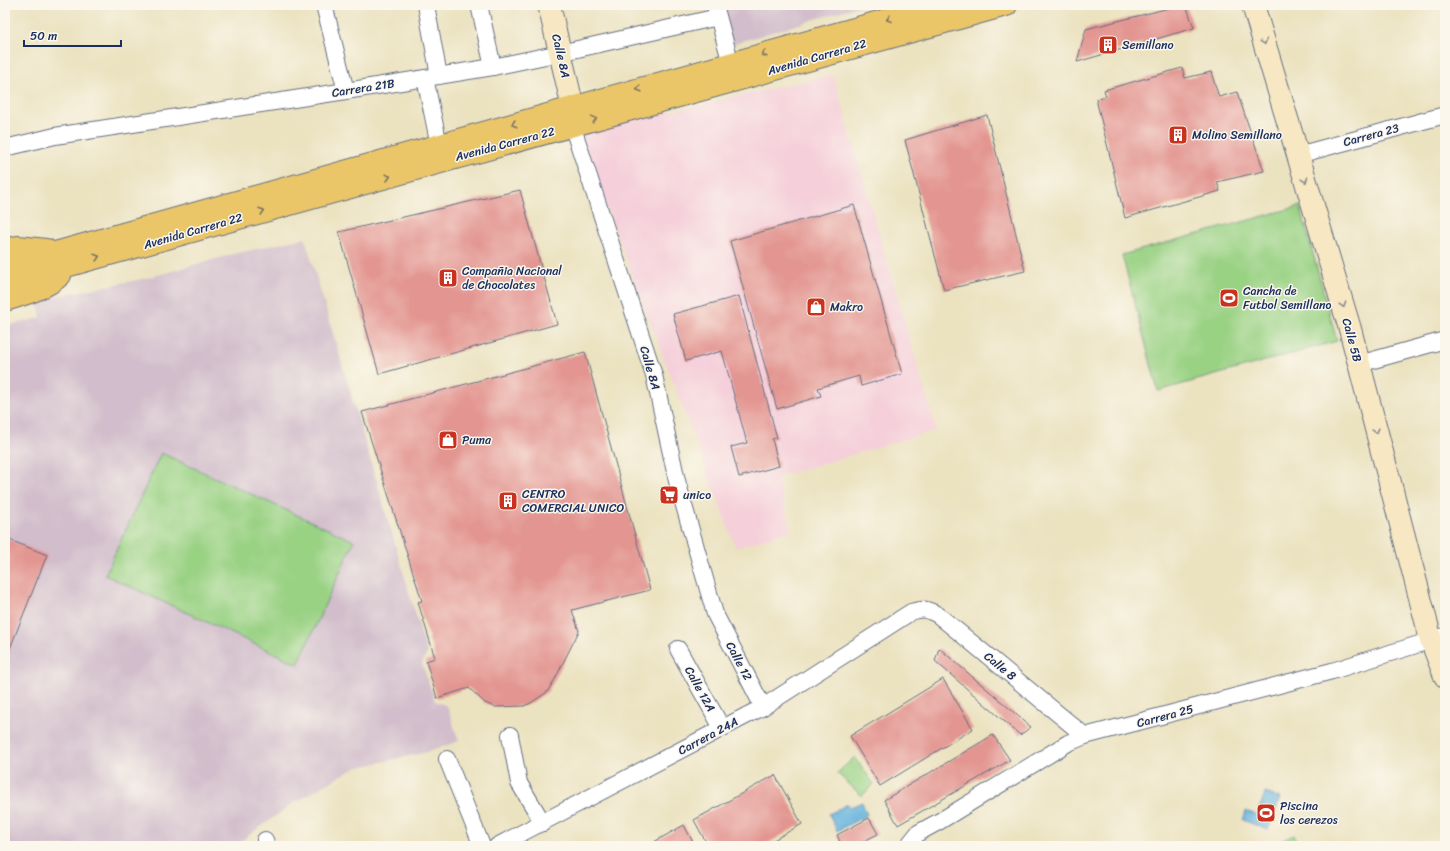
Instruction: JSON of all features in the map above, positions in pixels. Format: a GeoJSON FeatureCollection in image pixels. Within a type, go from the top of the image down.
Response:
{"type":"FeatureCollection","features":[{"type":"Feature","properties":{"kind":"main road","name":"Avenida Carrera 22"},"geometry":{"type":"LineString","coordinates":[[5,283],[66,258],[439,145],[572,117],[731,64],[940,5]]}},
{"type":"Feature","properties":{"kind":"main road","name":"Avenida Carrera 22"},"geometry":{"type":"LineString","coordinates":[[5,267],[66,258],[572,117],[1006,5]]}},
{"type":"Feature","properties":{"kind":"main road"},"geometry":{"type":"LineString","coordinates":[[5,250],[18,247],[66,258],[55,280],[31,292],[5,300]]}},
{"type":"Feature","properties":{"kind":"street"},"geometry":{"type":"LineString","coordinates":[[324,5],[346,91]]}},
{"type":"Feature","properties":{"kind":"street"},"geometry":{"type":"LineString","coordinates":[[426,5],[439,145]]}},
{"type":"Feature","properties":{"kind":"street"},"geometry":{"type":"LineString","coordinates":[[478,5],[493,67]]}},
{"type":"Feature","properties":{"kind":"street","name":"Calle 8A"},"geometry":{"type":"LineString","coordinates":[[549,5],[572,117],[654,375],[677,481],[715,614]]}},
{"type":"Feature","properties":{"kind":"street","name":"Calle 5B"},"geometry":{"type":"LineString","coordinates":[[1253,5],[1350,329],[1438,638],[1445,676]]}},
{"type":"Feature","properties":{"kind":"street"},"geometry":{"type":"LineString","coordinates":[[716,11],[731,64]]}},
{"type":"Feature","properties":{"kind":"street","name":"Carrera 21B"},"geometry":{"type":"LineString","coordinates":[[5,148],[54,136],[493,67],[560,53],[716,11]]}},
{"type":"Feature","properties":{"kind":"street","name":"Carrera 23"},"geometry":{"type":"LineString","coordinates":[[1298,155],[1445,115]]}},
{"type":"Feature","properties":{"kind":"street"},"geometry":{"type":"LineString","coordinates":[[1359,364],[1445,340]]}},
{"type":"Feature","properties":{"kind":"street","name":"Calle 8"},"geometry":{"type":"LineString","coordinates":[[911,612],[922,609],[930,610],[938,615],[1085,736]]}},
{"type":"Feature","properties":{"kind":"street","name":"Carrera 24A"},"geometry":{"type":"LineString","coordinates":[[497,846],[764,707],[911,612]]}},
{"type":"Feature","properties":{"kind":"street","name":"Calle 12"},"geometry":{"type":"LineString","coordinates":[[715,614],[764,707]]}},
{"type":"Feature","properties":{"kind":"street","name":"Carrera 25"},"geometry":{"type":"LineString","coordinates":[[910,846],[910,843],[918,833],[1048,754],[1085,736],[1332,671],[1438,638]]}},
{"type":"Feature","properties":{"kind":"street","name":"Calle 12A"},"geometry":{"type":"LineString","coordinates":[[678,649],[722,728]]}},
{"type":"Feature","properties":{"kind":"street"},"geometry":{"type":"LineString","coordinates":[[510,735],[519,782],[543,823]]}},
{"type":"Feature","properties":{"kind":"street"},"geometry":{"type":"LineString","coordinates":[[447,758],[482,846]]}},
{"type":"Feature","properties":{"kind":"shaded area"},"geometry":{"type":"Polygon","coordinates":[[[719,5],[862,5],[729,45],[719,5]]]}},
{"type":"Feature","properties":{"kind":"shaded area"},"geometry":{"type":"Polygon","coordinates":[[[833,75],[936,430],[777,477],[791,530],[736,548],[578,132],[833,75]]]}},
{"type":"Feature","properties":{"kind":"shaded area"},"geometry":{"type":"Polygon","coordinates":[[[305,238],[427,653],[422,664],[435,701],[447,706],[459,741],[427,752],[355,768],[292,804],[234,846],[5,846],[5,326],[41,318],[37,300],[147,278],[233,254],[305,238]]]}},
{"type":"Feature","properties":{"kind":"green space","name":"Cancha de Futbol Semillano"},"geometry":{"type":"Polygon","coordinates":[[[1300,206],[1337,341],[1158,391],[1122,255],[1300,206]]]}},
{"type":"Feature","properties":{"kind":"green space"},"geometry":{"type":"Polygon","coordinates":[[[161,453],[354,541],[298,664],[105,575],[161,453]]]}},
{"type":"Feature","properties":{"kind":"green space"},"geometry":{"type":"Polygon","coordinates":[[[855,757],[874,784],[862,796],[837,773],[855,757]]]}},
{"type":"Feature","properties":{"kind":"green space"},"geometry":{"type":"Polygon","coordinates":[[[1294,835],[1299,846],[1269,846],[1294,835]]]}},
{"type":"Feature","properties":{"kind":"water","name":"Piscina los cerezos"},"geometry":{"type":"Polygon","coordinates":[[[1265,793],[1280,798],[1268,830],[1243,820],[1246,811],[1257,815],[1265,793]]]}},
{"type":"Feature","properties":{"kind":"water"},"geometry":{"type":"Polygon","coordinates":[[[862,802],[867,815],[837,831],[829,814],[848,804],[850,807],[862,802]]]}},
{"type":"Feature","properties":{"kind":"building","name":"Semillano"},"geometry":{"type":"Polygon","coordinates":[[[1186,5],[1194,28],[1077,62],[1086,29],[1186,5]]]}},
{"type":"Feature","properties":{"kind":"building","name":"Molino Semillano"},"geometry":{"type":"Polygon","coordinates":[[[1182,68],[1185,78],[1211,72],[1219,97],[1237,92],[1264,171],[1217,182],[1220,191],[1125,218],[1096,99],[1106,96],[1104,90],[1182,68]]]}},
{"type":"Feature","properties":{"kind":"building"},"geometry":{"type":"Polygon","coordinates":[[[987,115],[1025,271],[944,290],[905,140],[987,115]]]}},
{"type":"Feature","properties":{"kind":"building","name":"Compañia Nacional de Chocolates"},"geometry":{"type":"Polygon","coordinates":[[[520,190],[557,324],[379,374],[339,232],[520,190]]]}},
{"type":"Feature","properties":{"kind":"building","name":"Makro"},"geometry":{"type":"Polygon","coordinates":[[[854,205],[902,374],[861,386],[859,376],[818,388],[821,396],[777,409],[730,241],[854,205]]]}},
{"type":"Feature","properties":{"kind":"building"},"geometry":{"type":"Polygon","coordinates":[[[739,296],[777,438],[772,439],[779,466],[739,477],[731,447],[747,443],[722,351],[686,361],[673,314],[739,296]]]}},
{"type":"Feature","properties":{"kind":"building","name":"CENTRO COMERCIAL UNICO"},"geometry":{"type":"Polygon","coordinates":[[[585,352],[650,590],[572,610],[579,631],[547,692],[531,703],[524,706],[495,707],[485,703],[469,688],[437,698],[426,661],[435,658],[418,602],[422,601],[362,412],[585,352]]]}},
{"type":"Feature","properties":{"kind":"building"},"geometry":{"type":"Polygon","coordinates":[[[5,538],[47,555],[5,661],[5,538]]]}},
{"type":"Feature","properties":{"kind":"building"},"geometry":{"type":"Polygon","coordinates":[[[939,648],[1031,727],[1020,735],[935,661],[939,648]]]}},
{"type":"Feature","properties":{"kind":"building"},"geometry":{"type":"Polygon","coordinates":[[[943,679],[973,729],[880,786],[850,736],[943,679]]]}},
{"type":"Feature","properties":{"kind":"building"},"geometry":{"type":"Polygon","coordinates":[[[993,735],[1010,760],[898,825],[884,800],[993,735]]]}},
{"type":"Feature","properties":{"kind":"building"},"geometry":{"type":"Polygon","coordinates":[[[775,775],[802,824],[763,846],[708,846],[694,820],[775,775]]]}},
{"type":"Feature","properties":{"kind":"building"},"geometry":{"type":"Polygon","coordinates":[[[869,818],[878,834],[854,846],[842,846],[837,835],[869,818]]]}},
{"type":"Feature","properties":{"kind":"building"},"geometry":{"type":"Polygon","coordinates":[[[684,825],[695,846],[647,846],[684,825]]]}},
{"type":"Feature","properties":{"kind":"place","name":"Semillano"},"geometry":{"type":"Point","coordinates":[1108,45]}},
{"type":"Feature","properties":{"kind":"place","name":"Molino Semillano"},"geometry":{"type":"Point","coordinates":[1178,135]}},
{"type":"Feature","properties":{"kind":"place","name":"Compañia Nacional de Chocolates"},"geometry":{"type":"Point","coordinates":[448,278]}},
{"type":"Feature","properties":{"kind":"place","name":"Cancha de Futbol Semillano"},"geometry":{"type":"Point","coordinates":[1229,298]}},
{"type":"Feature","properties":{"kind":"place","name":"Makro"},"geometry":{"type":"Point","coordinates":[816,307]}},
{"type":"Feature","properties":{"kind":"place","name":"Puma"},"geometry":{"type":"Point","coordinates":[448,440]}},
{"type":"Feature","properties":{"kind":"place","name":"unico"},"geometry":{"type":"Point","coordinates":[669,495]}},
{"type":"Feature","properties":{"kind":"place","name":"CENTRO COMERCIAL UNICO"},"geometry":{"type":"Point","coordinates":[508,501]}},
{"type":"Feature","properties":{"kind":"place","name":"Piscina los cerezos"},"geometry":{"type":"Point","coordinates":[1266,813]}}]}
